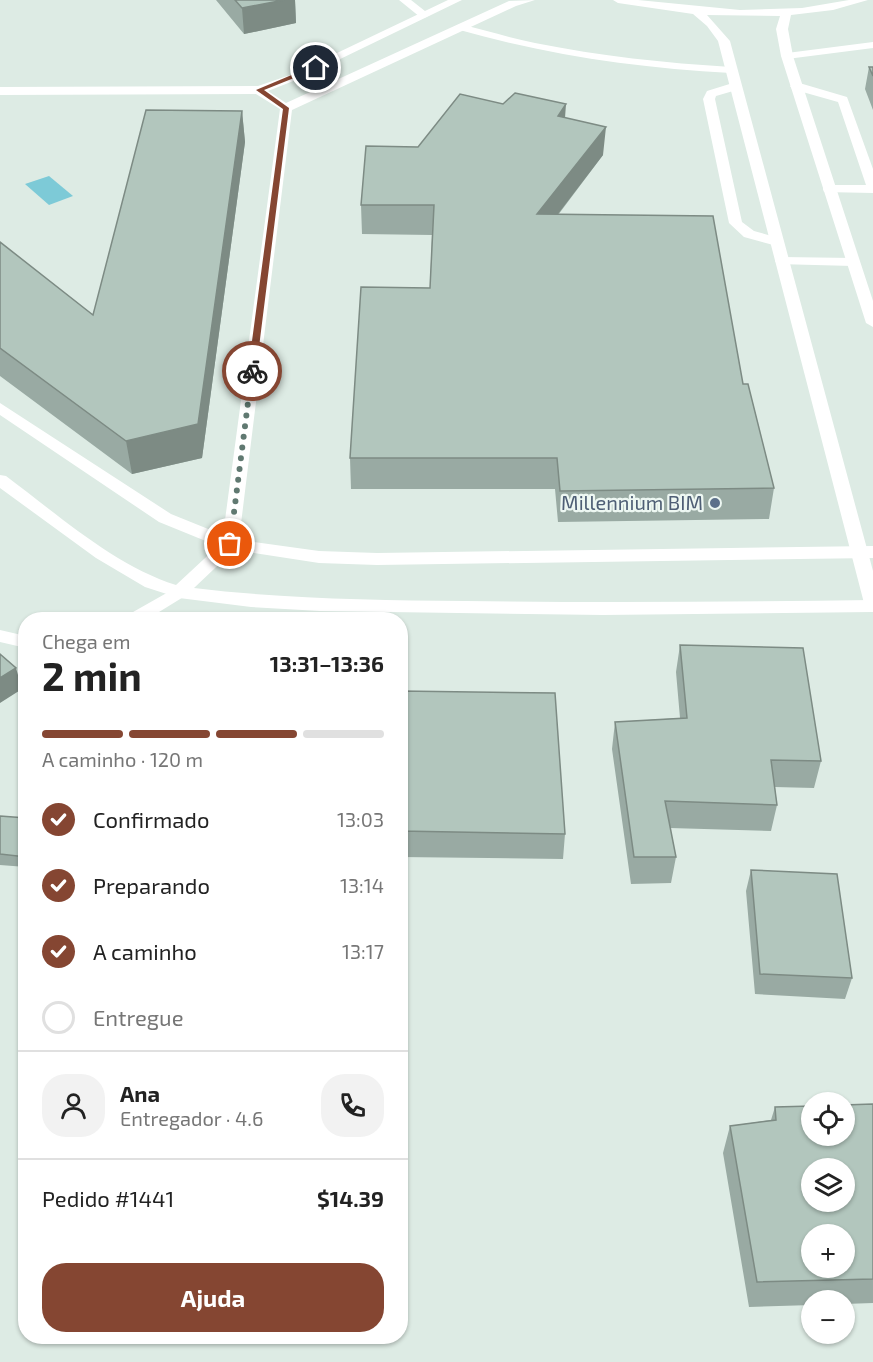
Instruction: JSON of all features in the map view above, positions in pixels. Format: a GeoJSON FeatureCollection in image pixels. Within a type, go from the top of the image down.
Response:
{"type":"FeatureCollection","features":[{"type":"Feature","properties":{"kind":"street"},"geometry":{"type":"LineString","coordinates":[[404,0],[424,15],[460,27],[547,49],[678,68],[731,70]]}},
{"type":"Feature","properties":{"kind":"street"},"geometry":{"type":"LineString","coordinates":[[0,91],[259,90],[297,76],[457,0]]}},
{"type":"Feature","properties":{"kind":"street"},"geometry":{"type":"LineString","coordinates":[[286,108],[314,93],[513,3],[530,0]]}},
{"type":"Feature","properties":{"kind":"street"},"geometry":{"type":"LineString","coordinates":[[618,0],[697,12],[786,14],[863,0]]}},
{"type":"Feature","properties":{"kind":"street"},"geometry":{"type":"LineString","coordinates":[[0,480],[102,555],[151,582],[179,592],[252,601],[320,605],[603,609],[873,605],[866,552],[782,261],[724,41],[711,24],[697,12]]}},
{"type":"Feature","properties":{"kind":"street"},"geometry":{"type":"LineString","coordinates":[[786,14],[782,28],[787,56],[873,323]]}},
{"type":"Feature","properties":{"kind":"street"},"geometry":{"type":"LineString","coordinates":[[787,56],[873,45]]}},
{"type":"Feature","properties":{"kind":"street"},"geometry":{"type":"LineString","coordinates":[[736,86],[711,94],[709,99],[736,223],[748,234],[777,242]]}},
{"type":"Feature","properties":{"kind":"street"},"geometry":{"type":"LineString","coordinates":[[796,86],[843,100],[873,188],[829,189]]}},
{"type":"Feature","properties":{"kind":"street"},"geometry":{"type":"LineString","coordinates":[[259,90],[286,108]]}},
{"type":"Feature","properties":{"kind":"street"},"geometry":{"type":"LineString","coordinates":[[145,612],[179,592],[230,544],[286,108]]}},
{"type":"Feature","properties":{"kind":"street"},"geometry":{"type":"LineString","coordinates":[[782,261],[853,262]]}},
{"type":"Feature","properties":{"kind":"street"},"geometry":{"type":"LineString","coordinates":[[0,408],[165,518],[230,544],[319,557],[377,559],[866,552]]}},
{"type":"Feature","properties":{"kind":"street"},"geometry":{"type":"LineString","coordinates":[[0,636],[18,640]]}},
{"type":"Feature","properties":{"kind":"water"},"geometry":{"type":"Polygon","coordinates":[[[49,176],[73,196],[49,205],[25,184],[49,176]]]}},
{"type":"Feature","properties":{"kind":"building"},"geometry":{"type":"Polygon","coordinates":[[[235,0],[284,0],[242,8],[235,0]]]}},
{"type":"Feature","properties":{"kind":"building"},"geometry":{"type":"Polygon","coordinates":[[[515,93],[566,104],[558,116],[606,127],[537,214],[713,216],[743,384],[748,384],[774,488],[560,491],[557,458],[350,458],[361,287],[430,288],[434,205],[361,205],[366,146],[418,147],[460,94],[503,104],[515,93]]]}},
{"type":"Feature","properties":{"kind":"building"},"geometry":{"type":"Polygon","coordinates":[[[146,110],[242,111],[198,424],[126,441],[0,348],[0,242],[93,315],[146,110]]]}},
{"type":"Feature","properties":{"kind":"building"},"geometry":{"type":"Polygon","coordinates":[[[680,645],[803,648],[821,761],[771,760],[777,805],[665,801],[676,857],[634,857],[615,722],[687,718],[680,645]]]}},
{"type":"Feature","properties":{"kind":"building"},"geometry":{"type":"Polygon","coordinates":[[[0,654],[16,668],[0,678],[0,654]]]}},
{"type":"Feature","properties":{"kind":"building"},"geometry":{"type":"Polygon","coordinates":[[[408,691],[555,693],[565,834],[408,831],[408,691]]]}},
{"type":"Feature","properties":{"kind":"building"},"geometry":{"type":"Polygon","coordinates":[[[0,816],[18,817],[18,856],[0,854],[0,816]]]}},
{"type":"Feature","properties":{"kind":"building"},"geometry":{"type":"Polygon","coordinates":[[[751,870],[837,874],[852,978],[760,974],[751,870]]]}},
{"type":"Feature","properties":{"kind":"building"},"geometry":{"type":"Polygon","coordinates":[[[873,1104],[873,1279],[757,1282],[730,1126],[776,1120],[775,1107],[801,1106],[801,1146],[855,1146],[855,1105],[873,1104]]]}},
{"type":"Feature","properties":{"kind":"way so far"},"geometry":{"type":"LineString","coordinates":[[230,544],[252,371]]}},
{"type":"Feature","properties":{"kind":"place","name":"Millennium BIM"},"geometry":{"type":"Point","coordinates":[715,503]}},
{"type":"Feature","properties":{"kind":"route"},"geometry":{"type":"LineString","coordinates":[[252,371],[286,108],[259,90],[316,68]]}}]}
